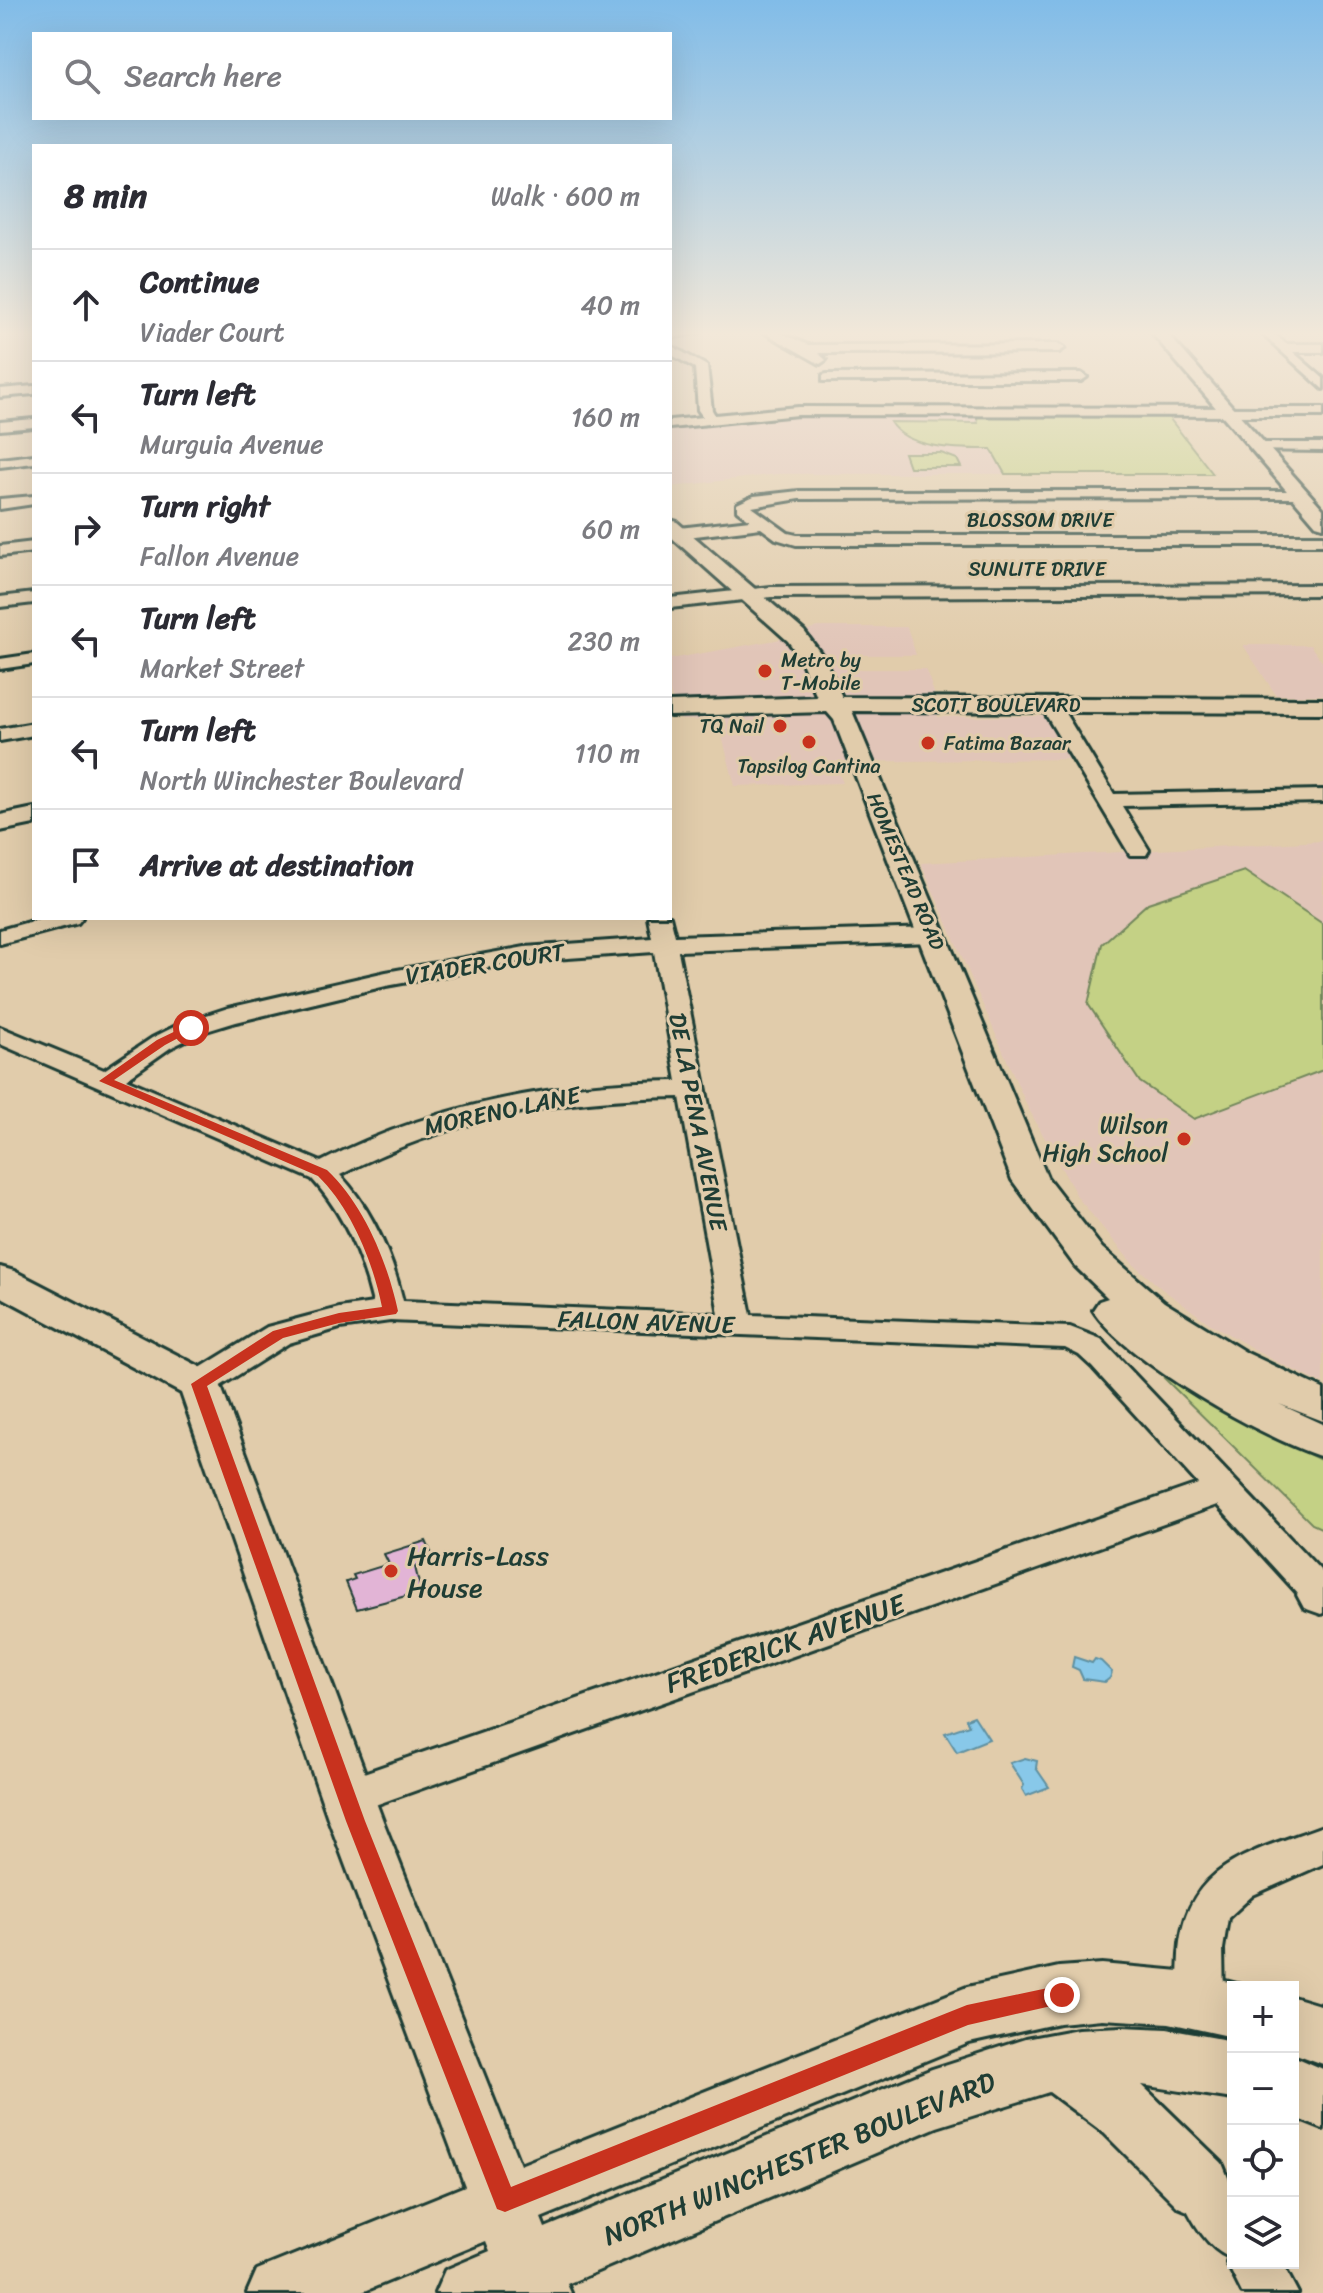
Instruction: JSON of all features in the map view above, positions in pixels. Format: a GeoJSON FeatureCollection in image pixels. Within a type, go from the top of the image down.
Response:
{"type":"FeatureCollection","features":[{"type":"Feature","properties":{"kind":"main road"},"geometry":{"type":"LineString","coordinates":[[1250,439],[1323,521]]}},
{"type":"Feature","properties":{"kind":"main road","name":"HOMESTEAD ROAD"},"geometry":{"type":"LineString","coordinates":[[674,530],[750,593],[800,641],[846,720],[1030,1180],[1068,1232],[1097,1266],[1153,1315],[1239,1369],[1323,1406]]}},
{"type":"Feature","properties":{"kind":"main road","name":"SCOTT BOULEVARD"},"geometry":{"type":"LineString","coordinates":[[672,709],[835,704],[1323,706]]}},
{"type":"Feature","properties":{"kind":"main road"},"geometry":{"type":"LineString","coordinates":[[0,823],[32,816]]}},
{"type":"Feature","properties":{"kind":"main road","name":"HOMESTEAD ROAD"},"geometry":{"type":"LineString","coordinates":[[1030,1180],[1028,1208],[1048,1241],[1094,1293],[1155,1346],[1220,1389],[1323,1441]]}},
{"type":"Feature","properties":{"kind":"main road"},"geometry":{"type":"LineString","coordinates":[[0,1280],[199,1384],[347,1797],[534,2280]]}},
{"type":"Feature","properties":{"kind":"main road"},"geometry":{"type":"LineString","coordinates":[[280,2293],[967,2015],[1062,1995],[1143,1994],[1217,2004]]}},
{"type":"Feature","properties":{"kind":"main road"},"geometry":{"type":"LineString","coordinates":[[1299,2027],[1323,2035]]}},
{"type":"Feature","properties":{"kind":"main road","name":"NORTH WINCHESTER BOULEVARD"},"geometry":{"type":"LineString","coordinates":[[468,2293],[534,2280],[932,2099],[1056,2061],[1147,2055],[1227,2069]]}},
{"type":"Feature","properties":{"kind":"main road"},"geometry":{"type":"LineString","coordinates":[[1056,2061],[1126,2111],[1200,2185]]}},
{"type":"Feature","properties":{"kind":"main road"},"geometry":{"type":"LineString","coordinates":[[1299,2089],[1323,2099]]}},
{"type":"Feature","properties":{"kind":"street"},"geometry":{"type":"LineString","coordinates":[[1257,447],[1323,447]]}},
{"type":"Feature","properties":{"kind":"street"},"geometry":{"type":"LineString","coordinates":[[0,463],[32,459]]}},
{"type":"Feature","properties":{"kind":"street"},"geometry":{"type":"LineString","coordinates":[[761,523],[745,511],[743,505],[754,500],[799,495],[1300,495]]}},
{"type":"Feature","properties":{"kind":"street"},"geometry":{"type":"LineString","coordinates":[[0,504],[32,500]]}},
{"type":"Feature","properties":{"kind":"street"},"geometry":{"type":"LineString","coordinates":[[674,530],[761,523]]}},
{"type":"Feature","properties":{"kind":"street","name":"BLOSSOM DRIVE"},"geometry":{"type":"LineString","coordinates":[[761,523],[782,536],[808,540],[1323,540]]}},
{"type":"Feature","properties":{"kind":"street"},"geometry":{"type":"LineString","coordinates":[[0,551],[32,547]]}},
{"type":"Feature","properties":{"kind":"street","name":"SUNLITE DRIVE"},"geometry":{"type":"LineString","coordinates":[[672,603],[750,593],[1323,590]]}},
{"type":"Feature","properties":{"kind":"street"},"geometry":{"type":"LineString","coordinates":[[0,602],[32,598]]}},
{"type":"Feature","properties":{"kind":"street"},"geometry":{"type":"LineString","coordinates":[[0,664],[32,659]]}},
{"type":"Feature","properties":{"kind":"street"},"geometry":{"type":"LineString","coordinates":[[1050,705],[1138,850]]}},
{"type":"Feature","properties":{"kind":"street"},"geometry":{"type":"LineString","coordinates":[[0,735],[32,729]]}},
{"type":"Feature","properties":{"kind":"street"},"geometry":{"type":"LineString","coordinates":[[1109,800],[1323,796]]}},
{"type":"Feature","properties":{"kind":"street"},"geometry":{"type":"LineString","coordinates":[[0,937],[63,920]]}},
{"type":"Feature","properties":{"kind":"street","name":"VIADER COURT"},"geometry":{"type":"LineString","coordinates":[[105,1081],[161,1043],[191,1028],[228,1016],[386,979],[525,954],[662,931],[933,935]]}},
{"type":"Feature","properties":{"kind":"street","name":"DE LA PENA AVENUE"},"geometry":{"type":"LineString","coordinates":[[662,931],[737,1326]]}},
{"type":"Feature","properties":{"kind":"street"},"geometry":{"type":"LineString","coordinates":[[0,1035],[322,1173],[343,1193],[384,1279],[390,1311]]}},
{"type":"Feature","properties":{"kind":"street","name":"MORENO LANE"},"geometry":{"type":"LineString","coordinates":[[322,1173],[366,1148],[425,1125],[555,1097],[633,1088],[692,1089]]}},
{"type":"Feature","properties":{"kind":"street","name":"FALLON AVENUE"},"geometry":{"type":"LineString","coordinates":[[199,1384],[278,1335],[339,1318],[390,1311],[1058,1337],[1081,1342],[1103,1359],[1323,1595]]}},
{"type":"Feature","properties":{"kind":"street","name":"FREDERICK AVENUE"},"geometry":{"type":"LineString","coordinates":[[347,1797],[1223,1489]]}},
{"type":"Feature","properties":{"kind":"street"},"geometry":{"type":"LineString","coordinates":[[1217,2004],[1206,1916],[1223,1890],[1238,1880],[1323,1845]]}},
{"type":"Feature","properties":{"kind":"street"},"geometry":{"type":"LineString","coordinates":[[1200,2185],[1227,2225]]}},
{"type":"Feature","properties":{"kind":"street"},"geometry":{"type":"LineString","coordinates":[[1256,2269],[1272,2293]]}},
{"type":"Feature","properties":{"kind":"shaded area"},"geometry":{"type":"Polygon","coordinates":[[[672,439],[988,439],[1005,474],[777,474],[672,487],[672,439]]]}},
{"type":"Feature","properties":{"kind":"shaded area"},"geometry":{"type":"Polygon","coordinates":[[[818,627],[907,627],[916,655],[841,655],[847,669],[926,669],[938,717],[1049,716],[1077,759],[834,762],[843,783],[735,786],[718,721],[681,720],[672,698],[672,659],[776,640],[818,627]]]}},
{"type":"Feature","properties":{"kind":"shaded area"},"geometry":{"type":"Polygon","coordinates":[[[1243,645],[1310,645],[1323,663],[1323,695],[1276,695],[1243,645]]]}},
{"type":"Feature","properties":{"kind":"shaded area","name":"Wilson High School"},"geometry":{"type":"Polygon","coordinates":[[[1323,841],[1323,1384],[1273,1360],[1209,1323],[1162,1289],[1132,1263],[1078,1198],[1027,1106],[921,863],[1323,841]]]}},
{"type":"Feature","properties":{"kind":"green space"},"geometry":{"type":"Polygon","coordinates":[[[912,439],[1186,439],[1213,474],[1005,474],[991,449],[951,448],[912,439]]]}},
{"type":"Feature","properties":{"kind":"green space"},"geometry":{"type":"Polygon","coordinates":[[[904,453],[941,453],[957,459],[961,467],[909,467],[904,453]]]}},
{"type":"Feature","properties":{"kind":"green space"},"geometry":{"type":"Polygon","coordinates":[[[1244,871],[1323,924],[1323,1070],[1194,1119],[1140,1082],[1088,1004],[1102,944],[1148,903],[1244,871]]]}},
{"type":"Feature","properties":{"kind":"green space"},"geometry":{"type":"Polygon","coordinates":[[[1168,1376],[1240,1421],[1323,1461],[1323,1529],[1312,1524],[1164,1378],[1168,1376]]]}},
{"type":"Feature","properties":{"kind":"water"},"geometry":{"type":"Polygon","coordinates":[[[1074,1657],[1092,1663],[1095,1659],[1101,1661],[1112,1672],[1110,1678],[1105,1682],[1083,1679],[1079,1670],[1072,1667],[1074,1657]]]}},
{"type":"Feature","properties":{"kind":"water"},"geometry":{"type":"Polygon","coordinates":[[[974,1716],[989,1739],[957,1752],[945,1733],[969,1725],[966,1719],[974,1716]]]}},
{"type":"Feature","properties":{"kind":"water"},"geometry":{"type":"Polygon","coordinates":[[[1025,1758],[1037,1761],[1036,1768],[1049,1787],[1026,1796],[1022,1789],[1024,1785],[1010,1763],[1025,1758]]]}},
{"type":"Feature","properties":{"kind":"building","name":"Harris-Lass House"},"geometry":{"type":"Polygon","coordinates":[[[426,1541],[435,1561],[415,1567],[421,1592],[357,1609],[346,1582],[355,1579],[353,1575],[389,1564],[384,1554],[426,1541]]]}},
{"type":"Feature","properties":{"kind":"place","name":"Metro by T-Mobile"},"geometry":{"type":"Point","coordinates":[765,671]}},
{"type":"Feature","properties":{"kind":"place","name":"TQ Nail"},"geometry":{"type":"Point","coordinates":[780,726]}},
{"type":"Feature","properties":{"kind":"place","name":"Tapsilog Cantina"},"geometry":{"type":"Point","coordinates":[809,742]}},
{"type":"Feature","properties":{"kind":"place","name":"Fatima Bazaar"},"geometry":{"type":"Point","coordinates":[928,743]}},
{"type":"Feature","properties":{"kind":"place","name":"Wilson High School"},"geometry":{"type":"Point","coordinates":[1184,1139]}},
{"type":"Feature","properties":{"kind":"place","name":"Harris-Lass House"},"geometry":{"type":"Point","coordinates":[391,1571]}},
{"type":"Feature","properties":{"kind":"route"},"geometry":{"type":"LineString","coordinates":[[191,1028],[161,1043],[105,1081],[322,1173],[343,1193],[384,1279],[390,1311],[339,1318],[278,1335],[199,1384],[379,1883],[505,2201],[967,2015],[1062,1995]]}}]}
